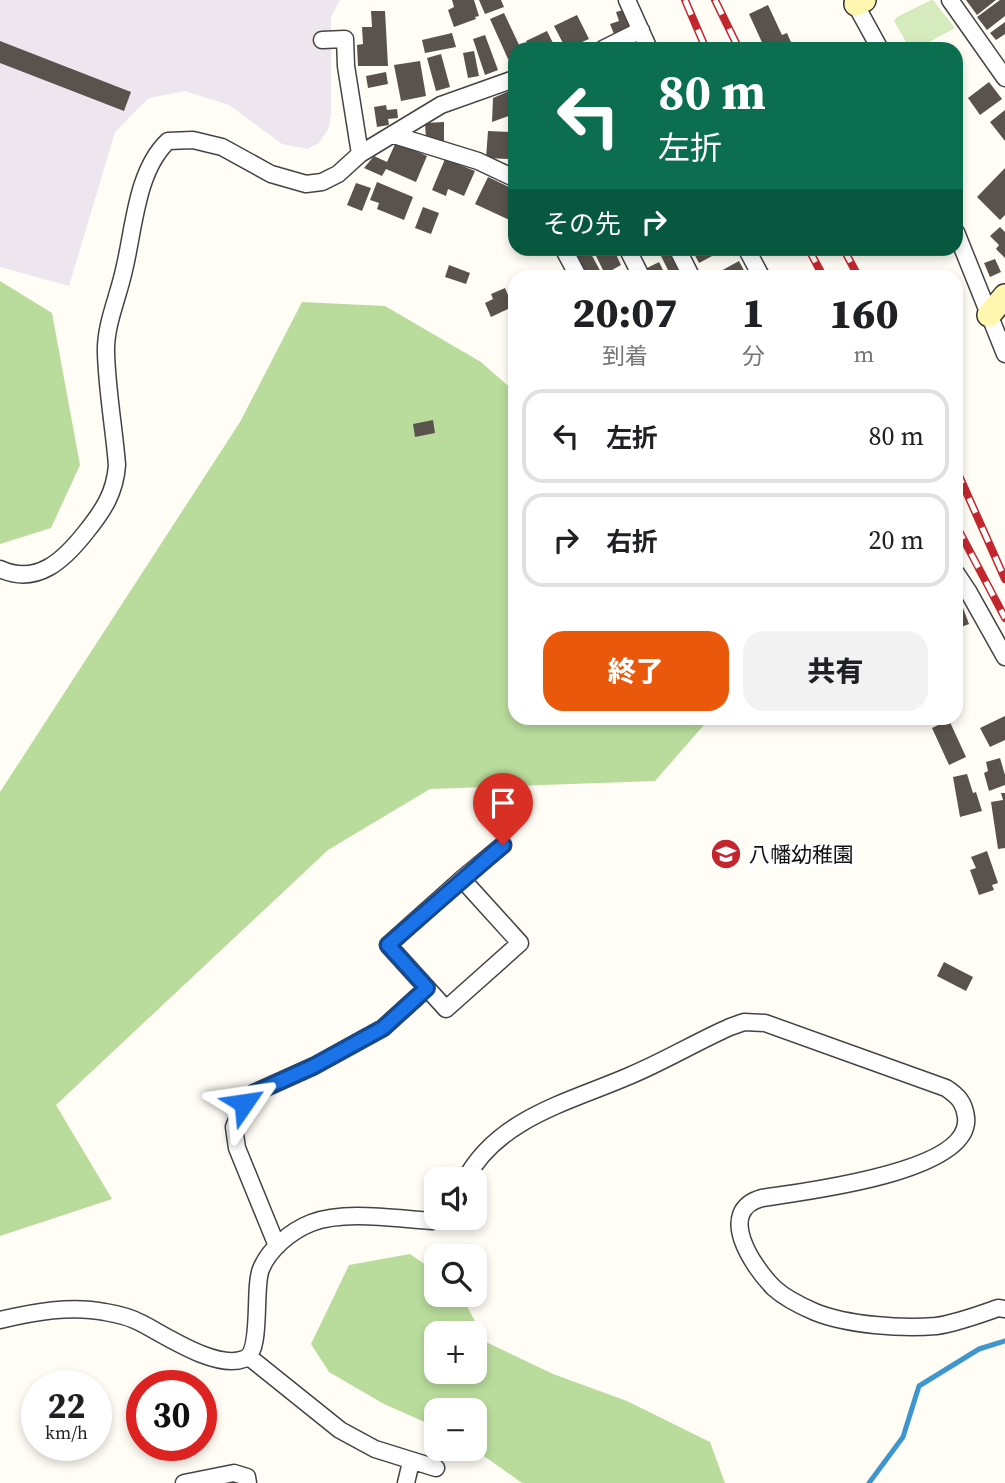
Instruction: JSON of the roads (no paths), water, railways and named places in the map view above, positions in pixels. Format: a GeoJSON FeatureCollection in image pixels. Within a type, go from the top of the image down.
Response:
{"type":"FeatureCollection","features":[{"type":"Feature","properties":{"kind":"street"},"geometry":{"type":"LineString","coordinates":[[627,0],[646,42]]}},
{"type":"Feature","properties":{"kind":"street"},"geometry":{"type":"LineString","coordinates":[[950,0],[1005,78]]}},
{"type":"Feature","properties":{"kind":"street"},"geometry":{"type":"LineString","coordinates":[[858,2],[877,42]]}},
{"type":"Feature","properties":{"kind":"street"},"geometry":{"type":"LineString","coordinates":[[617,42],[641,30]]}},
{"type":"Feature","properties":{"kind":"street"},"geometry":{"type":"LineString","coordinates":[[322,40],[345,39],[346,66],[360,154]]}},
{"type":"Feature","properties":{"kind":"street"},"geometry":{"type":"LineString","coordinates":[[0,569],[20,575],[35,574],[62,560],[101,513],[116,482],[116,440],[106,353],[107,330],[124,272],[133,219],[156,152],[167,141],[193,140],[222,147],[271,174],[306,184],[321,182],[338,174],[360,154],[441,105],[508,81]]}},
{"type":"Feature","properties":{"kind":"street"},"geometry":{"type":"LineString","coordinates":[[394,135],[478,161],[508,175]]}},
{"type":"Feature","properties":{"kind":"street"},"geometry":{"type":"LineString","coordinates":[[963,250],[1005,354]]}},
{"type":"Feature","properties":{"kind":"street"},"geometry":{"type":"LineString","coordinates":[[989,315],[1005,296]]}},
{"type":"Feature","properties":{"kind":"street"},"geometry":{"type":"LineString","coordinates":[[963,584],[1005,657]]}},
{"type":"Feature","properties":{"kind":"street"},"geometry":{"type":"LineString","coordinates":[[462,879],[520,943],[446,1009],[388,945],[462,879],[503,845]]}},
{"type":"Feature","properties":{"kind":"street"},"geometry":{"type":"LineString","coordinates":[[277,1246],[237,1149],[234,1127],[244,1103],[254,1093],[306,1070],[383,1028],[427,988]]}},
{"type":"Feature","properties":{"kind":"street"},"geometry":{"type":"LineString","coordinates":[[472,1167],[492,1143],[527,1119],[631,1076],[730,1027],[744,1022],[765,1023],[946,1088],[963,1103],[967,1124],[962,1135],[949,1147],[902,1170],[857,1184],[749,1202],[739,1222],[741,1241],[766,1280],[789,1299],[815,1312],[870,1323],[937,1325],[998,1308],[1005,1309]]}},
{"type":"Feature","properties":{"kind":"street"},"geometry":{"type":"LineString","coordinates":[[0,1320],[71,1309],[103,1311],[139,1322],[204,1354],[237,1361],[249,1357],[254,1350],[259,1272],[277,1246],[302,1228],[324,1220],[348,1217],[424,1221]]}},
{"type":"Feature","properties":{"kind":"street"},"geometry":{"type":"LineString","coordinates":[[249,1357],[320,1417],[340,1430],[375,1449],[436,1468]]}},
{"type":"Feature","properties":{"kind":"street"},"geometry":{"type":"LineString","coordinates":[[407,1483],[411,1462]]}},
{"type":"Feature","properties":{"kind":"street"},"geometry":{"type":"LineString","coordinates":[[184,1483],[234,1473],[247,1477],[248,1483]]}},
{"type":"Feature","properties":{"kind":"waterway"},"geometry":{"type":"LineString","coordinates":[[869,1483],[903,1437],[919,1386],[979,1349],[1005,1341]]}},
{"type":"Feature","properties":{"kind":"railway"},"geometry":{"type":"LineString","coordinates":[[685,0],[703,42]]}},
{"type":"Feature","properties":{"kind":"railway"},"geometry":{"type":"LineString","coordinates":[[715,0],[736,42]]}},
{"type":"Feature","properties":{"kind":"railway"},"geometry":{"type":"LineString","coordinates":[[812,256],[820,270]]}},
{"type":"Feature","properties":{"kind":"railway"},"geometry":{"type":"LineString","coordinates":[[847,256],[855,270]]}},
{"type":"Feature","properties":{"kind":"railway"},"geometry":{"type":"LineString","coordinates":[[963,485],[1005,579]]}},
{"type":"Feature","properties":{"kind":"railway"},"geometry":{"type":"LineString","coordinates":[[963,538],[1005,618]]}},
{"type":"Feature","properties":{"kind":"place","name":"八幡幼稚園"},"geometry":{"type":"Point","coordinates":[726,854]}}]}
